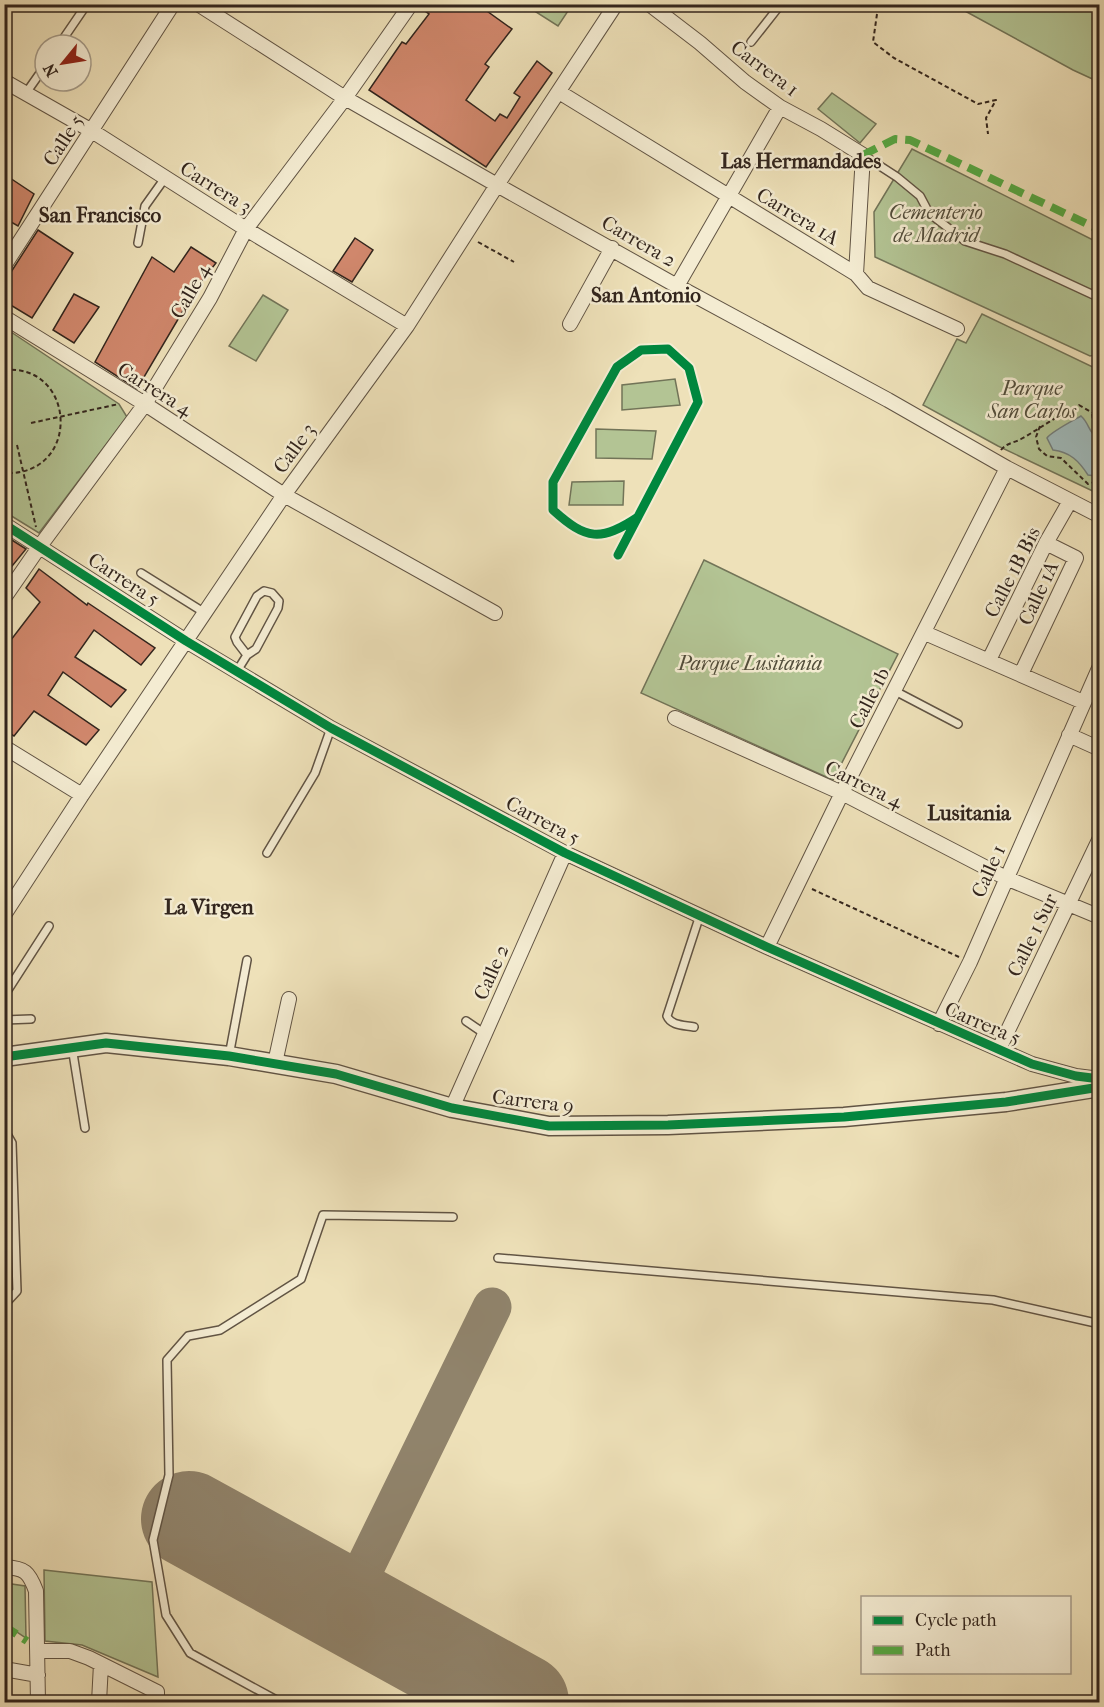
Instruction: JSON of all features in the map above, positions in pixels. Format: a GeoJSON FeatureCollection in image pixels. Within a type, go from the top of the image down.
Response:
{"type":"FeatureCollection","features":[{"type":"Feature","properties":{"kind":"street","name":"Calle 5"},"geometry":{"type":"LineString","coordinates":[[4,266],[173,4]]}},
{"type":"Feature","properties":{"kind":"street","name":"Carrera 2"},"geometry":{"type":"LineString","coordinates":[[198,4],[345,98],[496,185],[888,400],[1007,468],[1100,516]]}},
{"type":"Feature","properties":{"kind":"street","name":"Calle 4"},"geometry":{"type":"LineString","coordinates":[[4,598],[39,540],[141,402],[210,298],[246,229],[345,98],[411,4]]}},
{"type":"Feature","properties":{"kind":"street","name":"Calle 3"},"geometry":{"type":"LineString","coordinates":[[4,915],[284,495],[407,326],[496,185],[616,4]]}},
{"type":"Feature","properties":{"kind":"street","name":"Carrera 1"},"geometry":{"type":"LineString","coordinates":[[649,4],[700,43],[745,82],[780,107],[863,154]]}},
{"type":"Feature","properties":{"kind":"street","name":"Carrera 3"},"geometry":{"type":"LineString","coordinates":[[4,81],[92,131],[246,229],[407,326]]}},
{"type":"Feature","properties":{"kind":"street","name":"Carrera 1A"},"geometry":{"type":"LineString","coordinates":[[559,93],[856,274],[860,282],[868,288],[957,329]]}},
{"type":"Feature","properties":{"kind":"street"},"geometry":{"type":"LineString","coordinates":[[677,286],[780,107]]}},
{"type":"Feature","properties":{"kind":"street"},"geometry":{"type":"LineString","coordinates":[[856,274],[863,154]]}},
{"type":"Feature","properties":{"kind":"street"},"geometry":{"type":"LineString","coordinates":[[570,324],[612,248]]}},
{"type":"Feature","properties":{"kind":"street","name":"Carrera 4"},"geometry":{"type":"LineString","coordinates":[[4,317],[284,495],[495,613]]}},
{"type":"Feature","properties":{"kind":"street","name":"Calle 1b"},"geometry":{"type":"LineString","coordinates":[[767,947],[842,793],[1007,468]]}},
{"type":"Feature","properties":{"kind":"street","name":"Calle 1B Bis"},"geometry":{"type":"LineString","coordinates":[[989,660],[1046,543],[1070,501]]}},
{"type":"Feature","properties":{"kind":"street","name":"Carrera 5"},"geometry":{"type":"LineString","coordinates":[[4,524],[39,540],[186,641],[331,728],[565,853],[767,947],[1032,1064],[1076,1076],[1100,1079]]}},
{"type":"Feature","properties":{"kind":"street","name":"Calle 1A"},"geometry":{"type":"LineString","coordinates":[[1021,674],[1076,558],[1046,543]]}},
{"type":"Feature","properties":{"kind":"street"},"geometry":{"type":"LineString","coordinates":[[925,633],[1083,702]]}},
{"type":"Feature","properties":{"kind":"street","name":"Calle 1"},"geometry":{"type":"LineString","coordinates":[[939,1024],[970,962],[1100,666]]}},
{"type":"Feature","properties":{"kind":"street","name":"Carrera 4"},"geometry":{"type":"LineString","coordinates":[[675,718],[842,793],[1006,878],[1100,917]]}},
{"type":"Feature","properties":{"kind":"street"},"geometry":{"type":"LineString","coordinates":[[1069,735],[1100,749]]}},
{"type":"Feature","properties":{"kind":"street"},"geometry":{"type":"LineString","coordinates":[[4,747],[82,795]]}},
{"type":"Feature","properties":{"kind":"street","name":"Calle 1 Sur"},"geometry":{"type":"LineString","coordinates":[[999,1049],[1100,838]]}},
{"type":"Feature","properties":{"kind":"street","name":"Calle 2"},"geometry":{"type":"LineString","coordinates":[[452,1108],[565,853]]}},
{"type":"Feature","properties":{"kind":"street"},"geometry":{"type":"LineString","coordinates":[[275,1063],[289,999]]}},
{"type":"Feature","properties":{"kind":"street","name":"Carrera 9"},"geometry":{"type":"LineString","coordinates":[[4,1057],[106,1042],[229,1056],[336,1074],[452,1108],[549,1126],[668,1125],[844,1117],[1006,1102],[1100,1088]]}},
{"type":"Feature","properties":{"kind":"street"},"geometry":{"type":"LineString","coordinates":[[4,1567],[19,1568],[31,1575],[36,1591],[38,1702]]}},
{"type":"Feature","properties":{"kind":"street"},"geometry":{"type":"LineString","coordinates":[[38,1651],[70,1651],[101,1664],[157,1697]]}},
{"type":"Feature","properties":{"kind":"street"},"geometry":{"type":"LineString","coordinates":[[99,1702],[101,1664]]}},
{"type":"Feature","properties":{"kind":"street"},"geometry":{"type":"LineString","coordinates":[[4,1669],[38,1675]]}},
{"type":"Feature","properties":{"kind":"lane"},"geometry":{"type":"LineString","coordinates":[[67,33],[87,4]]}},
{"type":"Feature","properties":{"kind":"lane"},"geometry":{"type":"LineString","coordinates":[[751,42],[781,4]]}},
{"type":"Feature","properties":{"kind":"lane"},"geometry":{"type":"LineString","coordinates":[[26,93],[33,83]]}},
{"type":"Feature","properties":{"kind":"lane"},"geometry":{"type":"LineString","coordinates":[[863,154],[920,196],[929,213],[965,241],[1005,254],[1100,298]]}},
{"type":"Feature","properties":{"kind":"lane"},"geometry":{"type":"LineString","coordinates":[[138,243],[145,206],[165,178]]}},
{"type":"Feature","properties":{"kind":"lane"},"geometry":{"type":"LineString","coordinates":[[141,573],[205,613]]}},
{"type":"Feature","properties":{"kind":"lane"},"geometry":{"type":"LineString","coordinates":[[237,671],[247,655],[256,649],[278,608],[279,600],[272,593],[264,591],[257,596],[235,637],[247,655]]}},
{"type":"Feature","properties":{"kind":"lane"},"geometry":{"type":"LineString","coordinates":[[895,691],[958,724]]}},
{"type":"Feature","properties":{"kind":"lane"},"geometry":{"type":"LineString","coordinates":[[267,853],[315,773],[331,728]]}},
{"type":"Feature","properties":{"kind":"lane"},"geometry":{"type":"LineString","coordinates":[[694,1027],[673,1023],[668,1016],[700,915]]}},
{"type":"Feature","properties":{"kind":"lane"},"geometry":{"type":"LineString","coordinates":[[4,996],[49,926]]}},
{"type":"Feature","properties":{"kind":"lane"},"geometry":{"type":"LineString","coordinates":[[229,1056],[247,960]]}},
{"type":"Feature","properties":{"kind":"lane"},"geometry":{"type":"LineString","coordinates":[[4,1020],[31,1019]]}},
{"type":"Feature","properties":{"kind":"lane"},"geometry":{"type":"LineString","coordinates":[[466,1020],[485,1034]]}},
{"type":"Feature","properties":{"kind":"lane"},"geometry":{"type":"LineString","coordinates":[[72,1047],[85,1128]]}},
{"type":"Feature","properties":{"kind":"lane"},"geometry":{"type":"LineString","coordinates":[[4,1129],[12,1143],[17,1291],[4,1305]]}},
{"type":"Feature","properties":{"kind":"lane"},"geometry":{"type":"LineString","coordinates":[[280,1702],[190,1653],[166,1615],[153,1540],[169,1475],[166,1360],[188,1336],[220,1330],[301,1279],[323,1215],[453,1217]]}},
{"type":"Feature","properties":{"kind":"lane"},"geometry":{"type":"LineString","coordinates":[[498,1258],[993,1300],[1100,1324]]}},
{"type":"Feature","properties":{"kind":"path"},"geometry":{"type":"LineString","coordinates":[[879,5],[873,42],[894,58],[978,104],[996,100],[986,118],[988,134]]}},
{"type":"Feature","properties":{"kind":"path"},"geometry":{"type":"LineString","coordinates":[[465,235],[514,262]]}},
{"type":"Feature","properties":{"kind":"path"},"geometry":{"type":"LineString","coordinates":[[4,370],[12,369],[29,373],[44,382],[55,395],[61,411],[62,428],[57,445],[47,459],[33,469],[4,473]]}},
{"type":"Feature","properties":{"kind":"path"},"geometry":{"type":"LineString","coordinates":[[31,423],[141,402]]}},
{"type":"Feature","properties":{"kind":"path"},"geometry":{"type":"LineString","coordinates":[[994,460],[1004,446],[1022,439],[1040,426],[1079,405],[1100,417]]}},
{"type":"Feature","properties":{"kind":"path"},"geometry":{"type":"LineString","coordinates":[[1092,413],[1094,429],[1100,431]]}},
{"type":"Feature","properties":{"kind":"path"},"geometry":{"type":"LineString","coordinates":[[1040,426],[1036,438],[1039,449],[1047,456],[1061,458],[1088,484],[1100,480]]}},
{"type":"Feature","properties":{"kind":"path"},"geometry":{"type":"LineString","coordinates":[[17,445],[39,540]]}},
{"type":"Feature","properties":{"kind":"path"},"geometry":{"type":"LineString","coordinates":[[799,883],[970,962]]}},
{"type":"Feature","properties":{"kind":"green space"},"geometry":{"type":"Polygon","coordinates":[[[525,5],[572,5],[558,26],[525,5]]]}},
{"type":"Feature","properties":{"kind":"green space"},"geometry":{"type":"Polygon","coordinates":[[[954,5],[1099,5],[1099,82],[1073,70],[954,5]]]}},
{"type":"Feature","properties":{"kind":"green space"},"geometry":{"type":"Polygon","coordinates":[[[832,93],[876,124],[860,143],[818,109],[832,93]]]}},
{"type":"Feature","properties":{"kind":"green space","name":"Cementerio de Madrid"},"geometry":{"type":"Polygon","coordinates":[[[912,149],[1099,243],[1099,354],[1090,356],[875,257],[874,212],[912,149]]]}},
{"type":"Feature","properties":{"kind":"green space"},"geometry":{"type":"Polygon","coordinates":[[[263,295],[288,310],[256,361],[229,346],[263,295]]]}},
{"type":"Feature","properties":{"kind":"green space","name":"Parque San Carlos"},"geometry":{"type":"Polygon","coordinates":[[[982,314],[1099,370],[1099,494],[998,446],[923,405],[957,339],[966,343],[982,314]]]}},
{"type":"Feature","properties":{"kind":"green space"},"geometry":{"type":"Polygon","coordinates":[[[5,328],[119,404],[127,417],[39,533],[5,512],[5,328]]]}},
{"type":"Feature","properties":{"kind":"green space"},"geometry":{"type":"Polygon","coordinates":[[[675,379],[680,405],[622,410],[622,385],[675,379]]]}},
{"type":"Feature","properties":{"kind":"green space"},"geometry":{"type":"Polygon","coordinates":[[[596,429],[656,431],[652,459],[596,458],[596,429]]]}},
{"type":"Feature","properties":{"kind":"green space"},"geometry":{"type":"Polygon","coordinates":[[[624,481],[623,505],[569,505],[572,482],[624,481]]]}},
{"type":"Feature","properties":{"kind":"green space","name":"Parque Lusitania"},"geometry":{"type":"Polygon","coordinates":[[[704,560],[898,654],[833,780],[641,693],[704,560]]]}},
{"type":"Feature","properties":{"kind":"green space"},"geometry":{"type":"Polygon","coordinates":[[[44,1570],[152,1582],[158,1677],[82,1645],[45,1641],[44,1570]]]}},
{"type":"Feature","properties":{"kind":"green space"},"geometry":{"type":"Polygon","coordinates":[[[5,1583],[25,1586],[26,1638],[5,1624],[5,1583]]]}},
{"type":"Feature","properties":{"kind":"water"},"geometry":{"type":"Polygon","coordinates":[[[1081,416],[1099,439],[1099,471],[1096,476],[1088,475],[1069,455],[1053,450],[1047,438],[1081,416]]]}},
{"type":"Feature","properties":{"kind":"building"},"geometry":{"type":"Polygon","coordinates":[[[420,4],[477,4],[512,29],[485,64],[489,67],[466,100],[495,121],[500,114],[507,118],[520,97],[514,93],[537,61],[552,73],[486,167],[369,90],[402,42],[406,44],[429,14],[419,7],[420,4]]]}},
{"type":"Feature","properties":{"kind":"building"},"geometry":{"type":"Polygon","coordinates":[[[4,174],[34,194],[18,226],[4,218],[4,174]]]}},
{"type":"Feature","properties":{"kind":"building"},"geometry":{"type":"Polygon","coordinates":[[[38,230],[73,253],[32,318],[4,301],[4,283],[38,230]]]}},
{"type":"Feature","properties":{"kind":"building"},"geometry":{"type":"Polygon","coordinates":[[[355,238],[373,250],[352,282],[333,271],[355,238]]]}},
{"type":"Feature","properties":{"kind":"building"},"geometry":{"type":"Polygon","coordinates":[[[191,247],[216,263],[197,287],[137,389],[95,362],[152,257],[174,272],[191,247]]]}},
{"type":"Feature","properties":{"kind":"building"},"geometry":{"type":"Polygon","coordinates":[[[74,294],[99,307],[74,343],[53,330],[74,294]]]}},
{"type":"Feature","properties":{"kind":"building"},"geometry":{"type":"Polygon","coordinates":[[[4,535],[26,549],[4,576],[4,535]]]}},
{"type":"Feature","properties":{"kind":"building"},"geometry":{"type":"Polygon","coordinates":[[[39,569],[87,605],[88,603],[155,648],[141,665],[94,630],[75,657],[126,690],[111,707],[63,672],[48,695],[99,730],[86,745],[34,711],[14,736],[4,730],[4,712],[11,705],[4,699],[4,649],[40,602],[26,588],[39,569]]]}},
{"type":"Feature","properties":{"kind":"taxiway"},"geometry":{"type":"LineString","coordinates":[[346,1606],[492,1307]]}},
{"type":"Feature","properties":{"kind":"runway"},"geometry":{"type":"LineString","coordinates":[[189,1519],[521,1702]]}},
{"type":"Feature","properties":{"kind":"marked path"},"geometry":{"type":"LineString","coordinates":[[863,155],[895,139],[910,140],[1100,230]]}},
{"type":"Feature","properties":{"kind":"marked path"},"geometry":{"type":"LineString","coordinates":[[4,1626],[27,1641]]}},
{"type":"Feature","properties":{"kind":"cycle path"},"geometry":{"type":"LineString","coordinates":[[618,555],[698,402],[689,368],[668,349],[641,350],[617,367],[553,482],[553,510],[585,532],[604,534],[614,531],[625,525],[638,517]]}},
{"type":"Feature","properties":{"kind":"cycle path"},"geometry":{"type":"LineString","coordinates":[[4,524],[186,641],[331,728],[565,853],[767,947],[1032,1064],[1076,1076],[1100,1079]]}},
{"type":"Feature","properties":{"kind":"cycle path"},"geometry":{"type":"LineString","coordinates":[[4,1057],[106,1043],[229,1056],[336,1074],[452,1108],[549,1126],[668,1125],[844,1117],[1006,1102],[1100,1087]]}},
{"type":"Feature","properties":{"kind":"district","name":"Las Hermandades"},"geometry":{"type":"Point","coordinates":[801,161]}},
{"type":"Feature","properties":{"kind":"district","name":"San Francisco"},"geometry":{"type":"Point","coordinates":[100,215]}},
{"type":"Feature","properties":{"kind":"district","name":"San Antonio"},"geometry":{"type":"Point","coordinates":[646,295]}},
{"type":"Feature","properties":{"kind":"district","name":"Lusitania"},"geometry":{"type":"Point","coordinates":[969,813]}},
{"type":"Feature","properties":{"kind":"district","name":"La Virgen"},"geometry":{"type":"Point","coordinates":[209,907]}}]}
